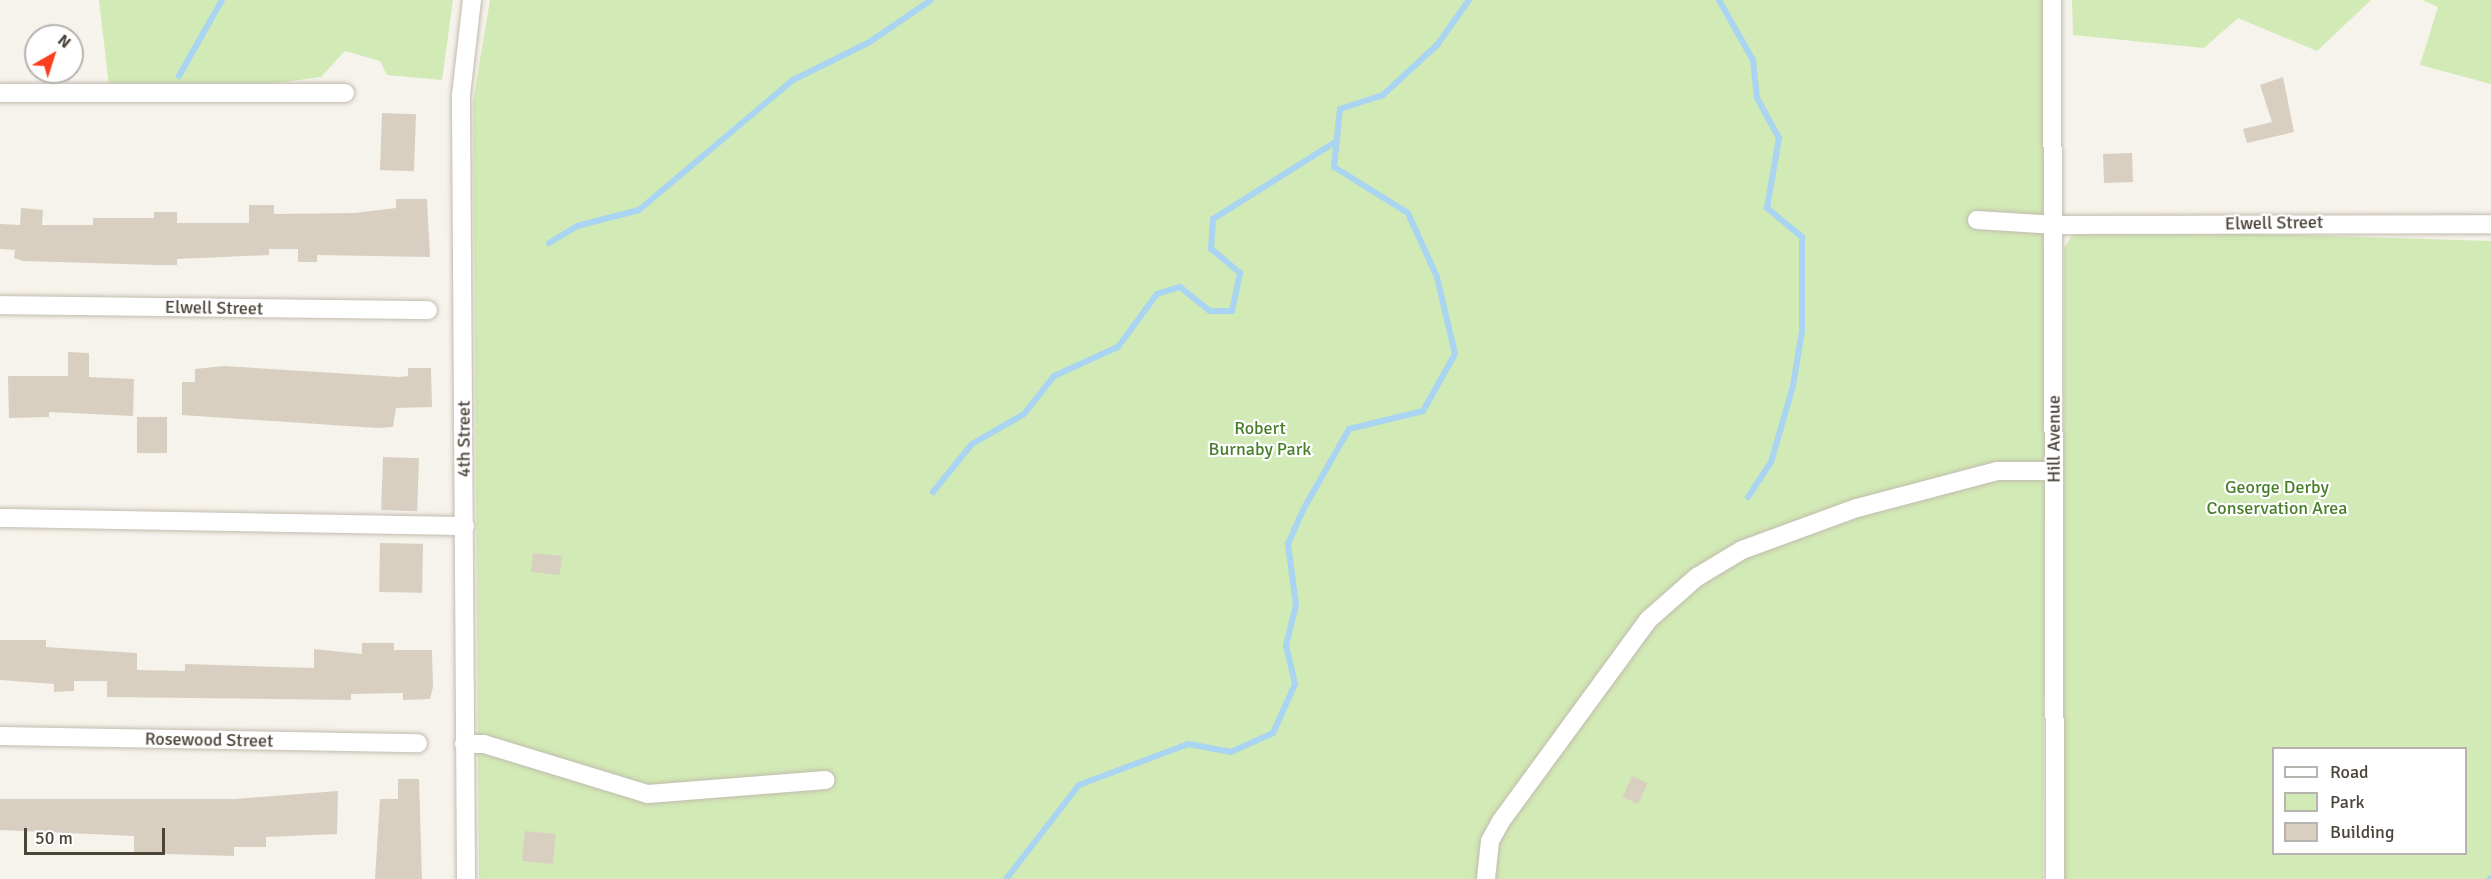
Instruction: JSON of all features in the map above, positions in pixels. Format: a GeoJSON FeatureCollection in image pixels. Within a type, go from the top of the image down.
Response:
{"type":"FeatureCollection","features":[{"type":"Feature","properties":{"kind":"street","name":"4th Street"},"geometry":{"type":"LineString","coordinates":[[466,879],[461,95],[472,0]]}},
{"type":"Feature","properties":{"kind":"street","name":"Hill Avenue"},"geometry":{"type":"LineString","coordinates":[[2052,0],[2056,225],[2053,471],[2055,879]]}},
{"type":"Feature","properties":{"kind":"street"},"geometry":{"type":"LineString","coordinates":[[0,93],[345,93]]}},
{"type":"Feature","properties":{"kind":"street","name":"Elwell Street"},"geometry":{"type":"LineString","coordinates":[[1977,220],[2056,225],[2491,224]]}},
{"type":"Feature","properties":{"kind":"street","name":"Elwell Street"},"geometry":{"type":"LineString","coordinates":[[0,305],[428,310]]}},
{"type":"Feature","properties":{"kind":"street"},"geometry":{"type":"LineString","coordinates":[[1486,879],[1490,841],[1501,821],[1648,620],[1697,577],[1742,550],[1857,508],[1997,471],[2053,471]]}},
{"type":"Feature","properties":{"kind":"street"},"geometry":{"type":"LineString","coordinates":[[0,518],[465,526]]}},
{"type":"Feature","properties":{"kind":"street","name":"Rosewood Street"},"geometry":{"type":"LineString","coordinates":[[0,736],[418,743]]}},
{"type":"Feature","properties":{"kind":"street"},"geometry":{"type":"LineString","coordinates":[[464,744],[484,744],[648,794],[825,780]]}},
{"type":"Feature","properties":{"kind":"green space"},"geometry":{"type":"Polygon","coordinates":[[[99,0],[453,0],[442,80],[387,75],[380,61],[345,51],[321,77],[238,88],[109,86],[99,0]]]}},
{"type":"Feature","properties":{"kind":"green space","name":"Robert Burnaby Park"},"geometry":{"type":"Polygon","coordinates":[[[490,0],[2047,0],[2043,879],[479,879],[473,102],[490,0]]]}},
{"type":"Feature","properties":{"kind":"green space"},"geometry":{"type":"Polygon","coordinates":[[[2072,0],[2371,0],[2317,51],[2238,18],[2204,48],[2073,35],[2072,0]]]}},
{"type":"Feature","properties":{"kind":"green space"},"geometry":{"type":"Polygon","coordinates":[[[2422,0],[2491,0],[2491,84],[2420,65],[2438,7],[2422,0]]]}},
{"type":"Feature","properties":{"kind":"green space","name":"George Derby Conservation Area"},"geometry":{"type":"Polygon","coordinates":[[[2093,229],[2491,241],[2491,879],[2062,879],[2064,248],[2072,236],[2093,229]]]}},
{"type":"Feature","properties":{"kind":"building"},"geometry":{"type":"Polygon","coordinates":[[[2283,77],[2294,132],[2247,143],[2243,129],[2272,122],[2260,85],[2283,77]]]}},
{"type":"Feature","properties":{"kind":"building"},"geometry":{"type":"Polygon","coordinates":[[[382,113],[416,114],[414,171],[380,170],[382,113]]]}},
{"type":"Feature","properties":{"kind":"building"},"geometry":{"type":"Polygon","coordinates":[[[2132,153],[2133,182],[2104,183],[2103,154],[2132,153]]]}},
{"type":"Feature","properties":{"kind":"building"},"geometry":{"type":"Polygon","coordinates":[[[396,199],[427,199],[430,257],[317,255],[317,262],[298,262],[298,249],[269,249],[269,255],[177,259],[177,265],[158,265],[23,261],[14,258],[15,250],[0,249],[0,224],[20,225],[21,208],[43,210],[42,225],[93,225],[93,218],[154,218],[154,212],[177,212],[177,223],[249,223],[249,205],[274,205],[274,214],[354,213],[396,208],[396,199]]]}},
{"type":"Feature","properties":{"kind":"building"},"geometry":{"type":"Polygon","coordinates":[[[68,352],[89,353],[89,377],[134,379],[133,416],[49,412],[49,417],[9,418],[8,376],[68,376],[68,352]]]}},
{"type":"Feature","properties":{"kind":"building"},"geometry":{"type":"Polygon","coordinates":[[[224,366],[399,377],[408,376],[408,368],[431,368],[432,407],[396,408],[393,427],[378,428],[182,415],[182,382],[195,382],[195,369],[224,366]]]}},
{"type":"Feature","properties":{"kind":"building"},"geometry":{"type":"Polygon","coordinates":[[[137,417],[167,417],[167,453],[137,453],[137,417]]]}},
{"type":"Feature","properties":{"kind":"building"},"geometry":{"type":"Polygon","coordinates":[[[383,457],[419,458],[417,511],[381,510],[383,457]]]}},
{"type":"Feature","properties":{"kind":"building"},"geometry":{"type":"Polygon","coordinates":[[[380,543],[423,544],[422,593],[379,592],[380,543]]]}},
{"type":"Feature","properties":{"kind":"building"},"geometry":{"type":"Polygon","coordinates":[[[533,553],[562,556],[560,575],[531,572],[533,553]]]}},
{"type":"Feature","properties":{"kind":"building"},"geometry":{"type":"Polygon","coordinates":[[[0,640],[46,640],[46,647],[137,653],[137,670],[185,671],[185,664],[314,668],[314,649],[362,654],[362,643],[394,643],[394,650],[432,650],[433,687],[430,699],[403,700],[403,693],[351,694],[351,700],[107,697],[107,681],[74,681],[74,691],[54,692],[54,684],[0,680],[0,640]]]}},
{"type":"Feature","properties":{"kind":"building"},"geometry":{"type":"Polygon","coordinates":[[[1632,776],[1648,783],[1638,804],[1623,797],[1632,776]]]}},
{"type":"Feature","properties":{"kind":"building"},"geometry":{"type":"Polygon","coordinates":[[[398,779],[419,779],[422,879],[375,879],[380,799],[398,799],[398,779]]]}},
{"type":"Feature","properties":{"kind":"building"},"geometry":{"type":"Polygon","coordinates":[[[338,791],[337,834],[266,837],[266,847],[234,847],[234,856],[134,853],[134,836],[0,830],[0,799],[235,799],[338,791]]]}},
{"type":"Feature","properties":{"kind":"building"},"geometry":{"type":"Polygon","coordinates":[[[525,831],[556,834],[553,864],[522,861],[525,831]]]}},
{"type":"Feature","properties":{"kind":"waterway"},"geometry":{"type":"LineString","coordinates":[[179,76],[222,0]]}},
{"type":"Feature","properties":{"kind":"waterway"},"geometry":{"type":"LineString","coordinates":[[549,243],[577,226],[639,210],[793,80],[868,43],[931,0]]}},
{"type":"Feature","properties":{"kind":"waterway"},"geometry":{"type":"LineString","coordinates":[[1006,879],[1079,785],[1188,744],[1231,752],[1273,733],[1295,684],[1286,645],[1296,605],[1288,544],[1304,508],[1349,429],[1423,411],[1455,354],[1437,277],[1408,213],[1334,167],[1340,109],[1383,95],[1437,45],[1469,0]]}},
{"type":"Feature","properties":{"kind":"waterway"},"geometry":{"type":"LineString","coordinates":[[1719,0],[1753,60],[1757,98],[1779,138],[1767,208],[1802,237],[1802,331],[1793,386],[1771,462],[1748,497]]}},
{"type":"Feature","properties":{"kind":"waterway"},"geometry":{"type":"LineString","coordinates":[[933,492],[972,444],[1024,414],[1054,376],[1118,347],[1157,294],[1180,287],[1210,311],[1232,311],[1240,273],[1211,249],[1213,219],[1337,141]]}}]}
